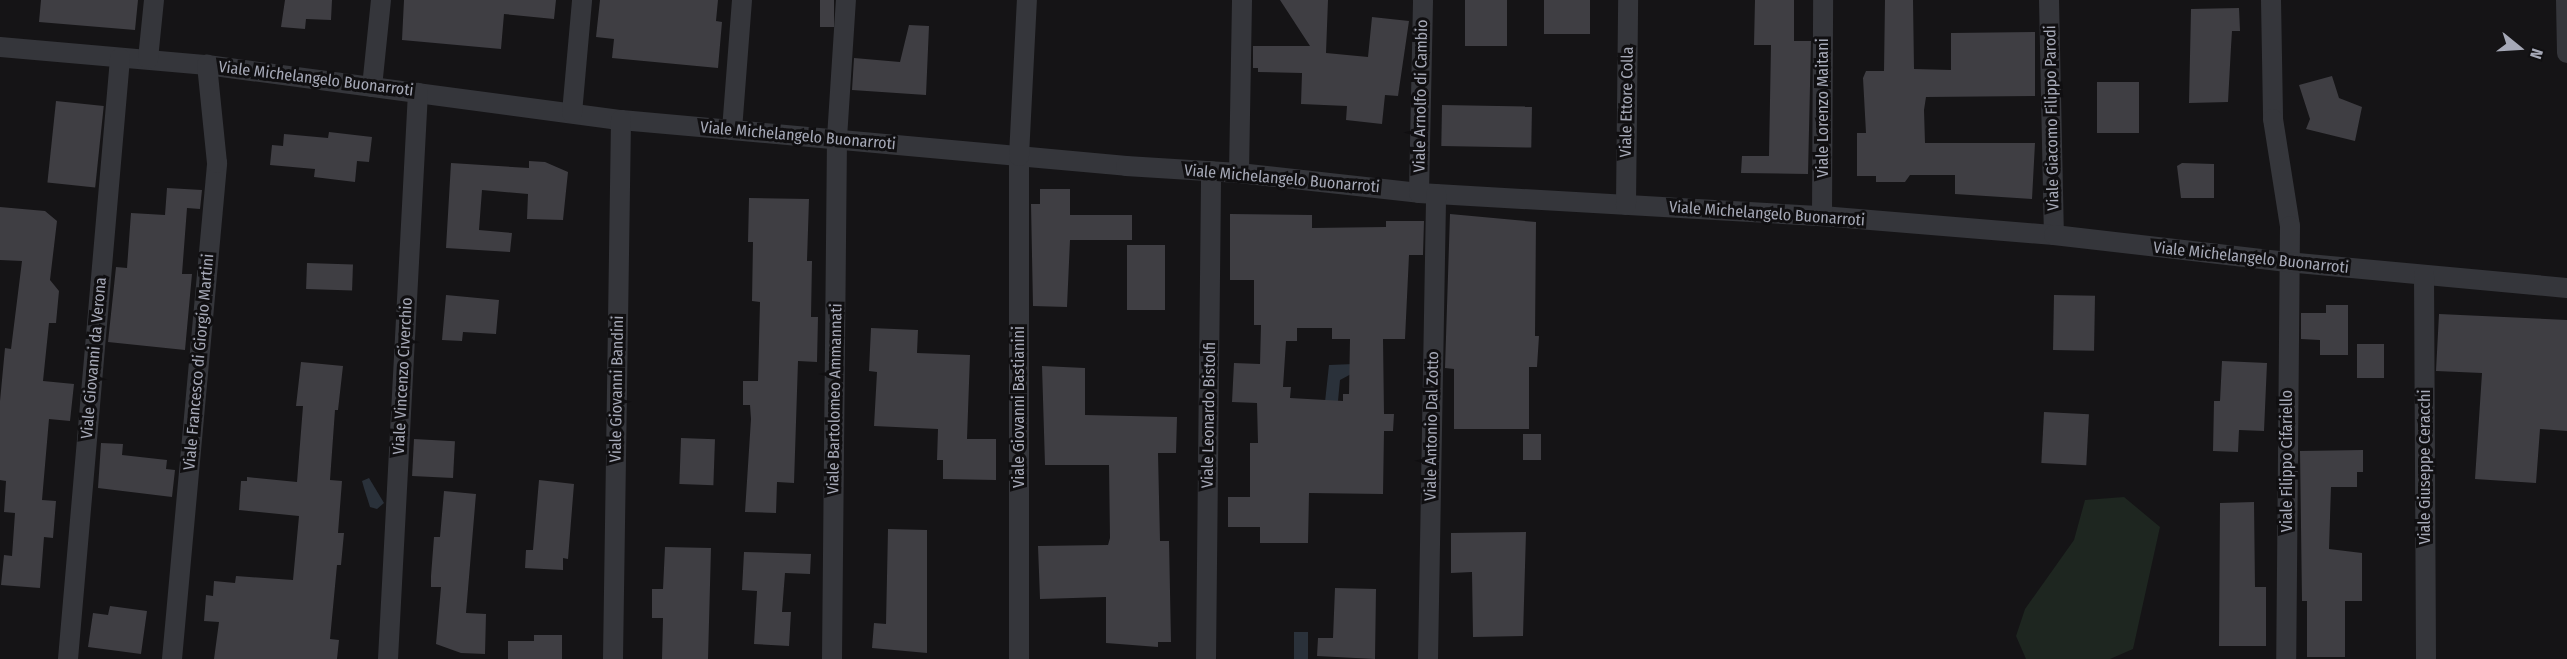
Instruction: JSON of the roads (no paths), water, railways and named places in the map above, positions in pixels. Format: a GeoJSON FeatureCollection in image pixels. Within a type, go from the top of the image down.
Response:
{"type":"FeatureCollection","features":[{"type":"Feature","properties":{"kind":"street"},"geometry":{"type":"LineString","coordinates":[[148,59],[154,0]]}},
{"type":"Feature","properties":{"kind":"street"},"geometry":{"type":"LineString","coordinates":[[372,87],[381,0]]}},
{"type":"Feature","properties":{"kind":"street"},"geometry":{"type":"LineString","coordinates":[[572,113],[582,0]]}},
{"type":"Feature","properties":{"kind":"street"},"geometry":{"type":"LineString","coordinates":[[732,130],[742,0]]}},
{"type":"Feature","properties":{"kind":"street","name":"Viale Bartolomeo Ammannati"},"geometry":{"type":"LineString","coordinates":[[832,659],[837,138],[846,0]]}},
{"type":"Feature","properties":{"kind":"street","name":"Viale Giovanni Bastianini"},"geometry":{"type":"LineString","coordinates":[[1019,659],[1019,156],[1027,0]]}},
{"type":"Feature","properties":{"kind":"street"},"geometry":{"type":"LineString","coordinates":[[1239,173],[1242,0]]}},
{"type":"Feature","properties":{"kind":"street","name":"Viale Arnolfo di Cambio"},"geometry":{"type":"LineString","coordinates":[[1423,0],[1427,193]]}},
{"type":"Feature","properties":{"kind":"street","name":"Viale Ettore Colla"},"geometry":{"type":"LineString","coordinates":[[1626,205],[1628,0]]}},
{"type":"Feature","properties":{"kind":"street","name":"Viale Lorenzo Maitani"},"geometry":{"type":"LineString","coordinates":[[1822,216],[1823,0]]}},
{"type":"Feature","properties":{"kind":"street","name":"Viale Giacomo Filippo Parodi"},"geometry":{"type":"LineString","coordinates":[[2049,0],[2054,235]]}},
{"type":"Feature","properties":{"kind":"street","name":"Viale Filippo Cifariello"},"geometry":{"type":"LineString","coordinates":[[2271,0],[2273,119],[2288,208],[2286,659]]}},
{"type":"Feature","properties":{"kind":"street"},"geometry":{"type":"LineString","coordinates":[[2566,0],[2567,53]]}},
{"type":"Feature","properties":{"kind":"street","name":"Viale Michelangelo Buonarroti"},"geometry":{"type":"LineString","coordinates":[[0,47],[207,65],[621,120],[1019,156],[1239,173],[1427,193],[1822,216],[2054,235],[2287,262],[2567,288]]}},
{"type":"Feature","properties":{"kind":"street","name":"Viale Giovanni da Verona"},"geometry":{"type":"LineString","coordinates":[[68,659],[120,57]]}},
{"type":"Feature","properties":{"kind":"street","name":"Viale Francesco di Giorgio Martini"},"geometry":{"type":"LineString","coordinates":[[172,659],[217,163],[207,65]]}},
{"type":"Feature","properties":{"kind":"street","name":"Viale Vincenzo Civerchio"},"geometry":{"type":"LineString","coordinates":[[388,659],[418,93]]}},
{"type":"Feature","properties":{"kind":"street","name":"Viale Giovanni Bandini"},"geometry":{"type":"LineString","coordinates":[[613,659],[621,120]]}},
{"type":"Feature","properties":{"kind":"street","name":"Viale Leonardo Bistolfi"},"geometry":{"type":"LineString","coordinates":[[1206,659],[1211,171]]}},
{"type":"Feature","properties":{"kind":"street","name":"Viale Antonio Dal Zotto"},"geometry":{"type":"LineString","coordinates":[[1427,193],[1428,659]]}},
{"type":"Feature","properties":{"kind":"street","name":"Viale Giuseppe Ceracchi"},"geometry":{"type":"LineString","coordinates":[[2424,275],[2426,659]]}}]}
